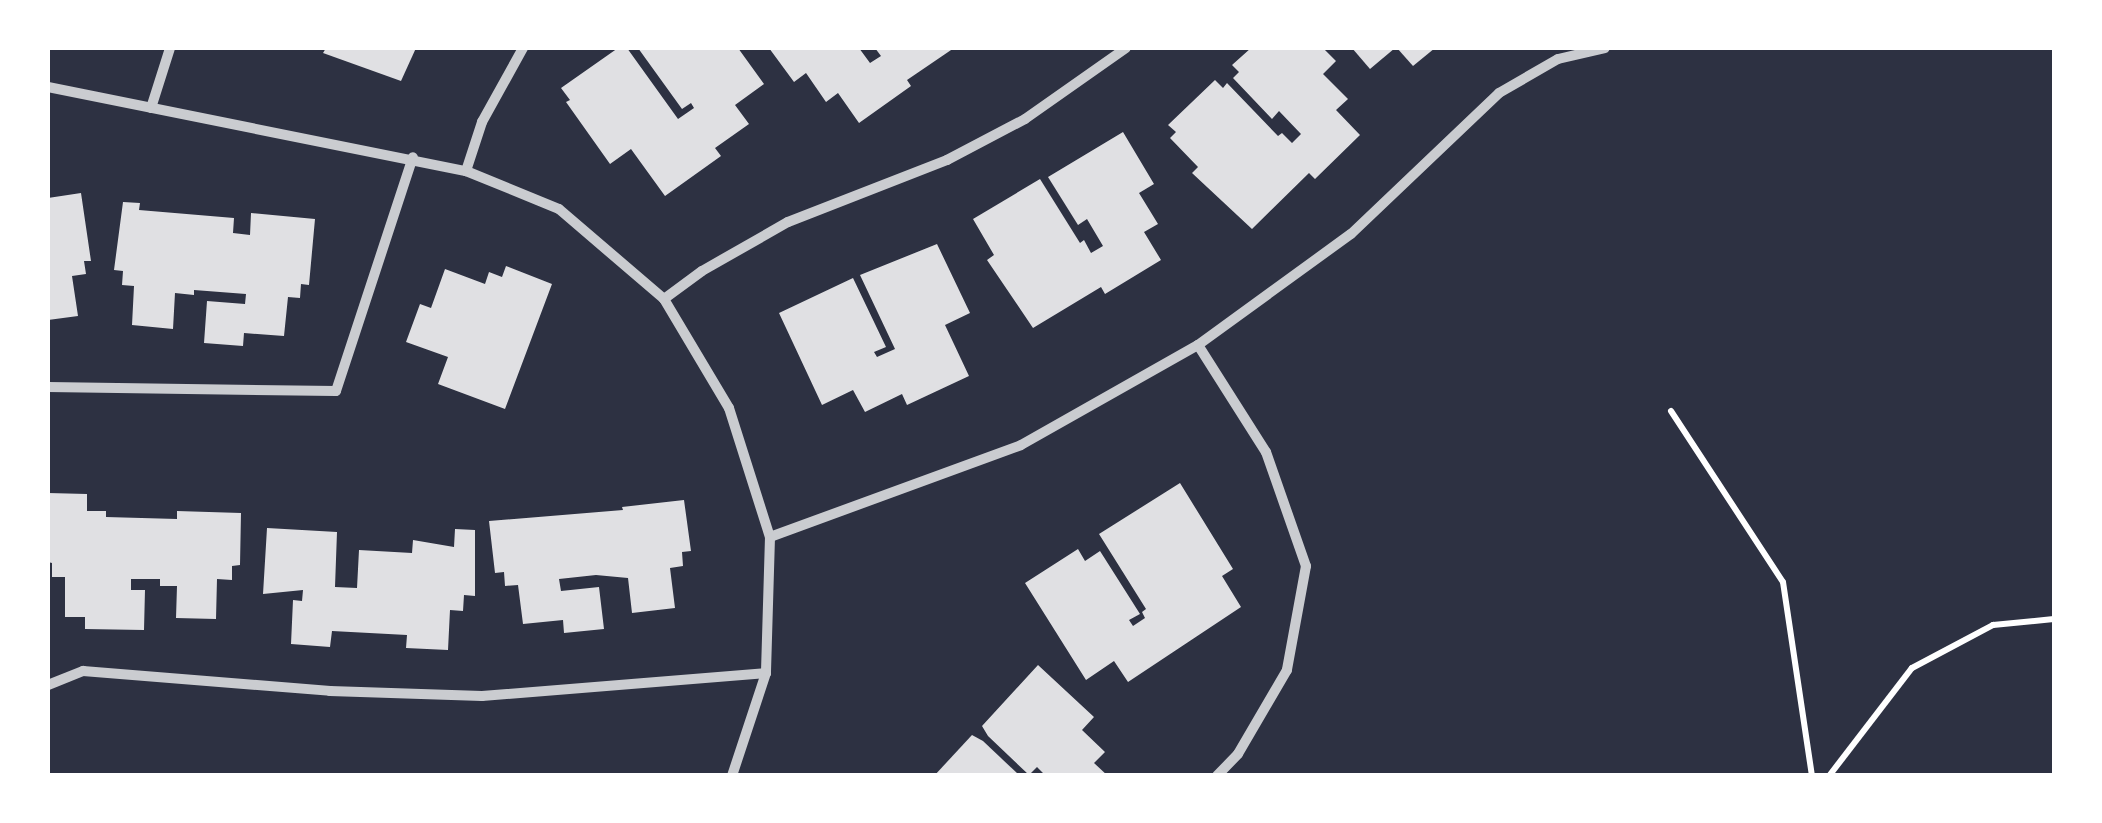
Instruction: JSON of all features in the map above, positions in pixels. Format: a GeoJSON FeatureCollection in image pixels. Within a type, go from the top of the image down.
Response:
{"type":"FeatureCollection","features":[{"type":"Feature","properties":{"kind":"street"},"geometry":{"type":"LineString","coordinates":[[151,108],[170,48]]}},
{"type":"Feature","properties":{"kind":"street"},"geometry":{"type":"LineString","coordinates":[[466,171],[482,122],[523,48]]}},
{"type":"Feature","properties":{"kind":"street"},"geometry":{"type":"LineString","coordinates":[[664,299],[702,271],[788,222],[947,160],[1010,127],[1126,48]]}},
{"type":"Feature","properties":{"kind":"street"},"geometry":{"type":"LineString","coordinates":[[770,538],[1021,445],[1198,345],[1351,234],[1498,93],[1558,59],[1605,48]]}},
{"type":"Feature","properties":{"kind":"street"},"geometry":{"type":"LineString","coordinates":[[48,87],[466,171],[559,209],[664,299],[729,408],[770,538],[766,672],[732,776]]}},
{"type":"Feature","properties":{"kind":"street"},"geometry":{"type":"LineString","coordinates":[[48,387],[336,390],[413,158]]}},
{"type":"Feature","properties":{"kind":"street"},"geometry":{"type":"LineString","coordinates":[[1198,345],[1266,452],[1306,566],[1287,670],[1238,754],[1218,776]]}},
{"type":"Feature","properties":{"kind":"street"},"geometry":{"type":"LineString","coordinates":[[48,685],[83,671],[330,691],[482,696],[766,672]]}},
{"type":"Feature","properties":{"kind":"path"},"geometry":{"type":"LineString","coordinates":[[1671,411],[1784,582],[1812,776]]}},
{"type":"Feature","properties":{"kind":"path"},"geometry":{"type":"LineString","coordinates":[[1829,776],[1912,668],[1993,625],[2054,619]]}},
{"type":"Feature","properties":{"kind":"building"},"geometry":{"type":"Polygon","coordinates":[[[326,48],[416,48],[401,81],[323,53],[326,48]]]}},
{"type":"Feature","properties":{"kind":"building"},"geometry":{"type":"Polygon","coordinates":[[[618,48],[627,48],[678,119],[694,108],[691,103],[682,109],[638,48],[738,48],[764,84],[735,105],[749,124],[715,148],[721,156],[665,196],[631,149],[610,164],[566,102],[570,100],[561,88],[618,48]]]}},
{"type":"Feature","properties":{"kind":"building"},"geometry":{"type":"Polygon","coordinates":[[[769,48],[859,48],[870,63],[881,56],[875,48],[954,48],[907,80],[911,86],[859,123],[838,93],[826,102],[806,73],[794,82],[769,48]]]}},
{"type":"Feature","properties":{"kind":"building"},"geometry":{"type":"Polygon","coordinates":[[[1251,48],[1323,48],[1336,61],[1323,74],[1348,99],[1336,110],[1360,135],[1315,179],[1309,173],[1252,229],[1192,173],[1198,167],[1170,138],[1176,132],[1168,125],[1215,80],[1223,88],[1227,83],[1278,136],[1282,133],[1292,143],[1301,134],[1279,111],[1272,119],[1233,78],[1239,72],[1232,65],[1251,48]]]}},
{"type":"Feature","properties":{"kind":"building"},"geometry":{"type":"Polygon","coordinates":[[[1352,48],[1395,48],[1370,69],[1352,48]]]}},
{"type":"Feature","properties":{"kind":"building"},"geometry":{"type":"Polygon","coordinates":[[[1397,48],[1435,48],[1413,66],[1397,48]]]}},
{"type":"Feature","properties":{"kind":"building"},"geometry":{"type":"Polygon","coordinates":[[[1123,132],[1154,184],[1139,193],[1158,224],[1144,232],[1161,260],[1105,294],[1101,287],[1033,328],[987,260],[994,255],[973,219],[1040,179],[1080,243],[1084,240],[1091,253],[1103,246],[1087,219],[1078,225],[1048,177],[1123,132]]]}},
{"type":"Feature","properties":{"kind":"building"},"geometry":{"type":"Polygon","coordinates":[[[81,193],[91,261],[84,261],[86,274],[72,276],[78,316],[48,320],[48,198],[81,193]]]}},
{"type":"Feature","properties":{"kind":"building"},"geometry":{"type":"Polygon","coordinates":[[[123,202],[140,203],[139,210],[234,218],[233,233],[250,235],[251,213],[315,219],[309,285],[301,284],[300,298],[288,297],[284,336],[244,333],[243,346],[204,343],[207,301],[245,304],[246,294],[194,290],[194,295],[175,293],[173,329],[132,325],[134,286],[122,285],[123,271],[114,270],[123,202]]]}},
{"type":"Feature","properties":{"kind":"building"},"geometry":{"type":"Polygon","coordinates":[[[937,244],[970,313],[945,325],[969,376],[907,405],[902,394],[865,412],[853,390],[822,405],[779,313],[853,278],[886,347],[874,352],[877,357],[895,349],[860,275],[937,244]]]}},
{"type":"Feature","properties":{"kind":"building"},"geometry":{"type":"Polygon","coordinates":[[[506,266],[552,284],[505,409],[438,384],[448,357],[406,342],[420,304],[431,308],[445,269],[485,284],[489,272],[502,277],[506,266]]]}},
{"type":"Feature","properties":{"kind":"building"},"geometry":{"type":"Polygon","coordinates":[[[1180,483],[1233,569],[1222,576],[1241,607],[1128,682],[1114,661],[1086,680],[1025,583],[1078,549],[1085,561],[1100,551],[1140,614],[1129,620],[1133,626],[1145,618],[1142,612],[1146,609],[1099,534],[1180,483]]]}},
{"type":"Feature","properties":{"kind":"building"},"geometry":{"type":"Polygon","coordinates":[[[48,493],[87,494],[87,511],[106,511],[106,517],[177,519],[177,511],[241,513],[240,565],[232,566],[232,580],[217,579],[216,619],[176,618],[177,586],[160,586],[160,579],[131,579],[131,590],[145,590],[144,630],[85,629],[85,617],[65,617],[65,577],[52,577],[52,563],[48,562],[48,493]]]}},
{"type":"Feature","properties":{"kind":"building"},"geometry":{"type":"Polygon","coordinates":[[[684,500],[691,551],[682,552],[683,566],[670,568],[675,608],[632,613],[628,578],[596,575],[559,579],[561,591],[599,587],[604,629],[564,633],[563,620],[523,624],[518,585],[505,586],[504,572],[495,573],[489,521],[623,510],[622,507],[684,500]]]}},
{"type":"Feature","properties":{"kind":"building"},"geometry":{"type":"Polygon","coordinates":[[[267,528],[337,532],[335,587],[357,588],[359,550],[412,553],[413,540],[454,547],[455,529],[475,530],[475,596],[464,595],[463,611],[450,610],[448,650],[406,648],[407,635],[332,631],[330,647],[291,644],[293,600],[302,601],[303,590],[263,594],[267,528]]]}},
{"type":"Feature","properties":{"kind":"building"},"geometry":{"type":"Polygon","coordinates":[[[1038,665],[1094,717],[1082,730],[1105,752],[1094,763],[1108,776],[1046,776],[1037,767],[1029,775],[988,736],[982,726],[1038,665]]]}},
{"type":"Feature","properties":{"kind":"building"},"geometry":{"type":"Polygon","coordinates":[[[972,735],[983,741],[1020,776],[934,776],[972,735]]]}}]}
